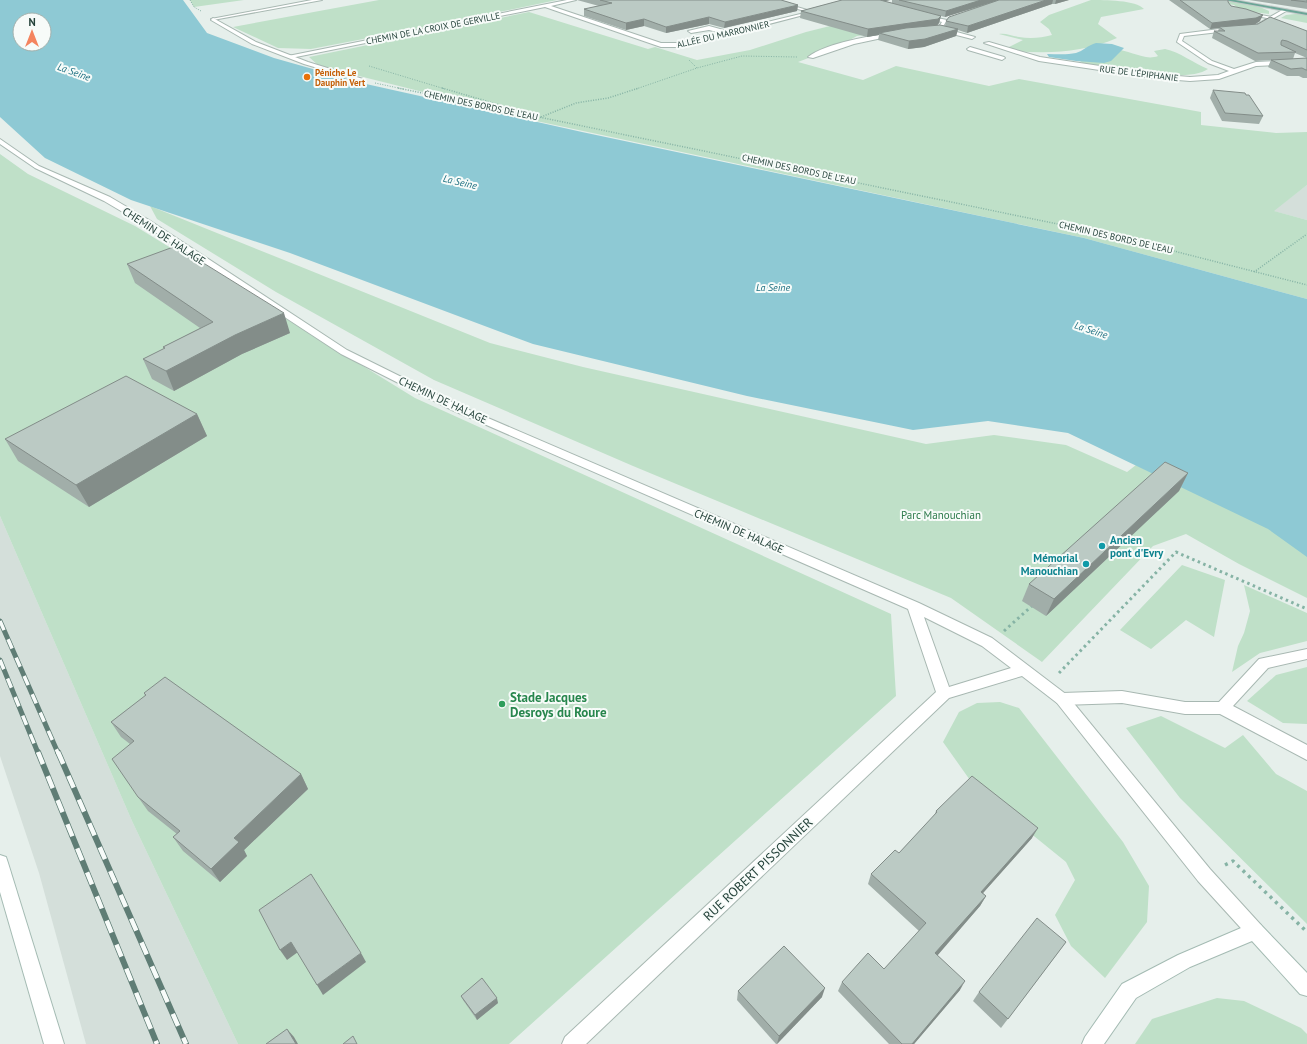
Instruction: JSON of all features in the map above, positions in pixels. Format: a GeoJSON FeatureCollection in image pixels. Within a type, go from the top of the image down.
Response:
{"type":"FeatureCollection","features":[{"type":"Feature","properties":{"kind":"main road"},"geometry":{"type":"LineString","coordinates":[[1227,0],[1307,12]]}},
{"type":"Feature","properties":{"kind":"main road"},"geometry":{"type":"LineString","coordinates":[[1236,0],[1307,12]]}},
{"type":"Feature","properties":{"kind":"street"},"geometry":{"type":"LineString","coordinates":[[320,0],[213,19],[254,43],[306,63],[360,79]]}},
{"type":"Feature","properties":{"kind":"street","name":"CHEMIN DE LA CROIX DE GERVILLE"},"geometry":{"type":"LineString","coordinates":[[291,56],[574,0]]}},
{"type":"Feature","properties":{"kind":"street"},"geometry":{"type":"LineString","coordinates":[[768,0],[812,12]]}},
{"type":"Feature","properties":{"kind":"street","name":"ALLÉE DU MARRONNIER"},"geometry":{"type":"LineString","coordinates":[[546,6],[661,45],[681,44],[826,8]]}},
{"type":"Feature","properties":{"kind":"street"},"geometry":{"type":"LineString","coordinates":[[1255,27],[1286,10]]}},
{"type":"Feature","properties":{"kind":"street"},"geometry":{"type":"LineString","coordinates":[[1244,12],[1272,18]]}},
{"type":"Feature","properties":{"kind":"street"},"geometry":{"type":"LineString","coordinates":[[915,14],[945,21],[952,19]]}},
{"type":"Feature","properties":{"kind":"street"},"geometry":{"type":"LineString","coordinates":[[939,29],[945,21]]}},
{"type":"Feature","properties":{"kind":"street"},"geometry":{"type":"LineString","coordinates":[[691,31],[709,28],[729,33]]}},
{"type":"Feature","properties":{"kind":"street"},"geometry":{"type":"LineString","coordinates":[[932,30],[939,29],[972,37]]}},
{"type":"Feature","properties":{"kind":"street"},"geometry":{"type":"LineString","coordinates":[[1234,71],[1210,62],[1179,41],[1182,35],[1244,29]]}},
{"type":"Feature","properties":{"kind":"street"},"geometry":{"type":"LineString","coordinates":[[811,57],[833,47],[860,39],[897,33]]}},
{"type":"Feature","properties":{"kind":"street","name":"RUE DE L'ÉPIPHANIE"},"geometry":{"type":"LineString","coordinates":[[987,43],[1038,59],[1153,76],[1190,79],[1219,77],[1256,64],[1307,62]]}},
{"type":"Feature","properties":{"kind":"street"},"geometry":{"type":"LineString","coordinates":[[970,49],[1002,58]]}},
{"type":"Feature","properties":{"kind":"street"},"geometry":{"type":"LineString","coordinates":[[1294,56],[1307,62]]}},
{"type":"Feature","properties":{"kind":"street","name":"CHEMIN DE HALAGE"},"geometry":{"type":"LineString","coordinates":[[0,141],[37,168],[107,199],[146,222],[344,352],[456,408],[914,606],[987,642],[1062,699],[1204,875],[1307,986]]}},
{"type":"Feature","properties":{"kind":"street"},"geometry":{"type":"LineString","coordinates":[[914,606],[944,694]]}},
{"type":"Feature","properties":{"kind":"street"},"geometry":{"type":"LineString","coordinates":[[1222,708],[1264,664],[1307,654]]}},
{"type":"Feature","properties":{"kind":"street","name":"RUE ROBERT PISSONNIER"},"geometry":{"type":"LineString","coordinates":[[572,1044],[944,694],[1024,670]]}},
{"type":"Feature","properties":{"kind":"street"},"geometry":{"type":"LineString","coordinates":[[1062,699],[1122,697],[1185,708],[1222,708],[1307,753]]}},
{"type":"Feature","properties":{"kind":"street"},"geometry":{"type":"LineString","coordinates":[[0,864],[54,1044]]}},
{"type":"Feature","properties":{"kind":"street"},"geometry":{"type":"LineString","coordinates":[[1092,1044],[1129,991],[1184,961],[1255,931]]}},
{"type":"Feature","properties":{"kind":"path"},"geometry":{"type":"LineString","coordinates":[[364,65],[462,92],[542,117],[576,103],[608,98],[697,68],[742,56],[811,57]]}},
{"type":"Feature","properties":{"kind":"path","name":"CHEMIN DES BORDS DE L’EAU"},"geometry":{"type":"LineString","coordinates":[[360,79],[1111,235],[1307,285]]}},
{"type":"Feature","properties":{"kind":"path"},"geometry":{"type":"LineString","coordinates":[[1254,272],[1307,234]]}},
{"type":"Feature","properties":{"kind":"path"},"geometry":{"type":"LineString","coordinates":[[1046,686],[1176,552],[1307,608]]}},
{"type":"Feature","properties":{"kind":"path"},"geometry":{"type":"LineString","coordinates":[[987,642],[1004,630],[1039,600]]}},
{"type":"Feature","properties":{"kind":"path"},"geometry":{"type":"LineString","coordinates":[[1204,875],[1233,861],[1307,932]]}},
{"type":"Feature","properties":{"kind":"shaded area"},"geometry":{"type":"Polygon","coordinates":[[[1307,185],[1307,220],[1273,211],[1307,185]]]}},
{"type":"Feature","properties":{"kind":"shaded area"},"geometry":{"type":"Polygon","coordinates":[[[0,516],[132,821],[238,1044],[86,1044],[39,873],[0,756],[0,516]]]}},
{"type":"Feature","properties":{"kind":"green space"},"geometry":{"type":"Polygon","coordinates":[[[190,0],[244,0],[194,7],[190,0]]]}},
{"type":"Feature","properties":{"kind":"green space"},"geometry":{"type":"Polygon","coordinates":[[[379,0],[557,0],[311,49],[278,48],[233,27],[379,0]]]}},
{"type":"Feature","properties":{"kind":"green space"},"geometry":{"type":"Polygon","coordinates":[[[1091,0],[1127,2],[1140,6],[1144,9],[1101,17],[1098,24],[1117,38],[1103,43],[1061,52],[1003,50],[1023,40],[999,34],[1031,38],[1052,35],[1049,29],[1040,22],[1049,15],[1091,0]]]}},
{"type":"Feature","properties":{"kind":"green space"},"geometry":{"type":"Polygon","coordinates":[[[1205,0],[1229,1],[1255,5],[1269,11],[1269,14],[1238,10],[1238,8],[1234,5],[1205,0]]]}},
{"type":"Feature","properties":{"kind":"green space"},"geometry":{"type":"Polygon","coordinates":[[[529,12],[648,49],[655,47],[697,60],[750,50],[806,32],[838,24],[922,29],[857,36],[837,47],[798,62],[863,80],[896,66],[989,86],[1019,79],[1201,112],[1201,125],[1276,133],[1307,132],[1307,185],[1274,211],[1307,220],[1307,299],[1084,238],[457,104],[459,101],[319,66],[309,57],[529,12]]]}},
{"type":"Feature","properties":{"kind":"green space"},"geometry":{"type":"Polygon","coordinates":[[[1307,14],[1307,23],[1281,18],[1286,15],[1307,14]]]}},
{"type":"Feature","properties":{"kind":"green space"},"geometry":{"type":"Polygon","coordinates":[[[1165,49],[1171,50],[1208,69],[1198,73],[1184,75],[1148,74],[1085,65],[1080,61],[1109,50],[1152,57],[1158,56],[1154,51],[1165,49]]]}},
{"type":"Feature","properties":{"kind":"green space"},"geometry":{"type":"Polygon","coordinates":[[[0,154],[28,174],[135,226],[415,398],[891,614],[896,696],[509,1044],[238,1044],[132,821],[0,516],[0,154]]]}},
{"type":"Feature","properties":{"kind":"green space","name":"Parc Manouchian"},"geometry":{"type":"Polygon","coordinates":[[[150,206],[490,343],[583,367],[926,444],[994,435],[1066,445],[1127,472],[1136,465],[1272,529],[1307,555],[1307,598],[1239,564],[1186,534],[1153,546],[1042,662],[951,598],[633,466],[434,380],[276,292],[157,219],[150,206]]]}},
{"type":"Feature","properties":{"kind":"green space"},"geometry":{"type":"Polygon","coordinates":[[[1182,565],[1225,580],[1214,637],[1186,620],[1151,649],[1120,630],[1182,565]]]}},
{"type":"Feature","properties":{"kind":"green space"},"geometry":{"type":"Polygon","coordinates":[[[1244,585],[1307,613],[1307,641],[1260,653],[1232,672],[1238,646],[1244,633],[1250,611],[1244,585]]]}},
{"type":"Feature","properties":{"kind":"green space"},"geometry":{"type":"Polygon","coordinates":[[[1307,667],[1307,724],[1283,723],[1247,701],[1276,675],[1307,667]]]}},
{"type":"Feature","properties":{"kind":"green space"},"geometry":{"type":"Polygon","coordinates":[[[1000,702],[1019,708],[1123,842],[1149,886],[1147,922],[1105,978],[1071,946],[1055,915],[1075,880],[1066,862],[977,790],[943,742],[959,712],[977,703],[1000,702]]]}},
{"type":"Feature","properties":{"kind":"green space"},"geometry":{"type":"Polygon","coordinates":[[[1161,716],[1225,748],[1243,735],[1276,774],[1307,791],[1307,924],[1180,798],[1126,728],[1161,716]]]}},
{"type":"Feature","properties":{"kind":"green space"},"geometry":{"type":"Polygon","coordinates":[[[1217,998],[1244,1001],[1301,1028],[1307,1034],[1307,1044],[1135,1044],[1152,1019],[1217,998]]]}},
{"type":"Feature","properties":{"kind":"water","name":"La Seine"},"geometry":{"type":"Polygon","coordinates":[[[0,0],[183,0],[207,33],[274,58],[366,84],[582,132],[1084,238],[1307,299],[1307,557],[1268,529],[1068,433],[988,421],[913,430],[747,396],[533,344],[290,253],[131,200],[45,158],[0,117],[0,0]]]}},
{"type":"Feature","properties":{"kind":"water"},"geometry":{"type":"Polygon","coordinates":[[[1096,43],[1112,44],[1124,48],[1111,61],[1104,63],[1049,57],[1047,54],[1076,53],[1096,43]]]}},
{"type":"Feature","properties":{"kind":"building"},"geometry":{"type":"Polygon","coordinates":[[[600,0],[781,0],[798,5],[725,22],[709,17],[666,27],[644,19],[626,23],[584,9],[612,3],[600,0]]]}},
{"type":"Feature","properties":{"kind":"building"},"geometry":{"type":"Polygon","coordinates":[[[842,0],[880,0],[941,16],[938,19],[868,29],[801,11],[842,0]]]}},
{"type":"Feature","properties":{"kind":"building"},"geometry":{"type":"Polygon","coordinates":[[[899,0],[981,0],[946,11],[899,0]]]}},
{"type":"Feature","properties":{"kind":"building"},"geometry":{"type":"Polygon","coordinates":[[[999,0],[1046,0],[968,26],[946,21],[949,17],[999,0]]]}},
{"type":"Feature","properties":{"kind":"building"},"geometry":{"type":"Polygon","coordinates":[[[1180,0],[1228,0],[1231,6],[1263,15],[1256,18],[1212,23],[1180,0]]]}},
{"type":"Feature","properties":{"kind":"building"},"geometry":{"type":"Polygon","coordinates":[[[1291,0],[1307,0],[1307,2],[1291,0]]]}},
{"type":"Feature","properties":{"kind":"building"},"geometry":{"type":"Polygon","coordinates":[[[1270,17],[1307,31],[1307,50],[1282,40],[1281,45],[1296,52],[1258,53],[1214,31],[1225,31],[1219,27],[1258,24],[1270,17]]]}},
{"type":"Feature","properties":{"kind":"building"},"geometry":{"type":"Polygon","coordinates":[[[940,25],[958,29],[925,39],[909,41],[879,33],[906,28],[940,25]]]}},
{"type":"Feature","properties":{"kind":"building"},"geometry":{"type":"Polygon","coordinates":[[[1307,58],[1307,70],[1302,68],[1291,69],[1271,60],[1307,58]]]}},
{"type":"Feature","properties":{"kind":"building"},"geometry":{"type":"Polygon","coordinates":[[[1213,90],[1245,93],[1246,95],[1249,95],[1263,116],[1225,113],[1213,90]]]}},
{"type":"Feature","properties":{"kind":"building"},"geometry":{"type":"Polygon","coordinates":[[[176,246],[284,313],[235,335],[166,371],[143,359],[165,348],[163,347],[213,322],[127,264],[176,246]]]}},
{"type":"Feature","properties":{"kind":"building"},"geometry":{"type":"Polygon","coordinates":[[[126,376],[197,414],[76,485],[5,439],[126,376]]]}},
{"type":"Feature","properties":{"kind":"building","name":"Ancien pont d'Evry"},"geometry":{"type":"Polygon","coordinates":[[[1165,462],[1188,473],[1054,599],[1029,584],[1165,462]]]}},
{"type":"Feature","properties":{"kind":"building"},"geometry":{"type":"Polygon","coordinates":[[[165,677],[301,774],[234,838],[239,842],[211,869],[173,837],[180,831],[138,797],[112,759],[134,741],[111,722],[146,695],[144,693],[165,677]]]}},
{"type":"Feature","properties":{"kind":"building"},"geometry":{"type":"Polygon","coordinates":[[[972,776],[1038,828],[981,892],[986,896],[935,953],[965,981],[912,1044],[902,1044],[842,982],[868,953],[884,969],[926,923],[871,874],[895,850],[899,853],[937,812],[936,811],[972,776]]]}},
{"type":"Feature","properties":{"kind":"building"},"geometry":{"type":"Polygon","coordinates":[[[311,874],[361,953],[317,985],[291,942],[280,950],[259,910],[311,874]]]}},
{"type":"Feature","properties":{"kind":"building"},"geometry":{"type":"Polygon","coordinates":[[[1037,918],[1066,942],[1008,1019],[979,992],[1037,918]]]}},
{"type":"Feature","properties":{"kind":"building"},"geometry":{"type":"Polygon","coordinates":[[[784,946],[825,988],[779,1036],[738,991],[784,946]]]}},
{"type":"Feature","properties":{"kind":"building"},"geometry":{"type":"Polygon","coordinates":[[[482,978],[497,998],[475,1015],[461,996],[482,978]]]}},
{"type":"Feature","properties":{"kind":"building"},"geometry":{"type":"Polygon","coordinates":[[[287,1029],[296,1044],[266,1044],[287,1029]]]}},
{"type":"Feature","properties":{"kind":"building"},"geometry":{"type":"Polygon","coordinates":[[[353,1036],[357,1044],[343,1044],[353,1036]]]}},
{"type":"Feature","properties":{"kind":"railway"},"geometry":{"type":"LineString","coordinates":[[0,621],[58,753]]}},
{"type":"Feature","properties":{"kind":"railway"},"geometry":{"type":"LineString","coordinates":[[0,660],[38,753]]}},
{"type":"Feature","properties":{"kind":"railway"},"geometry":{"type":"LineString","coordinates":[[38,752],[157,1044]]}},
{"type":"Feature","properties":{"kind":"railway"},"geometry":{"type":"LineString","coordinates":[[58,752],[186,1044]]}},
{"type":"Feature","properties":{"kind":"place","name":"Péniche Le Dauphin Vert"},"geometry":{"type":"Point","coordinates":[307,77]}},
{"type":"Feature","properties":{"kind":"place","name":"Ancien pont d'Evry"},"geometry":{"type":"Point","coordinates":[1102,546]}},
{"type":"Feature","properties":{"kind":"place","name":"Mémorial Manouchian"},"geometry":{"type":"Point","coordinates":[1086,564]}},
{"type":"Feature","properties":{"kind":"place","name":"Stade Jacques Desroys du Roure"},"geometry":{"type":"Point","coordinates":[502,704]}}]}
